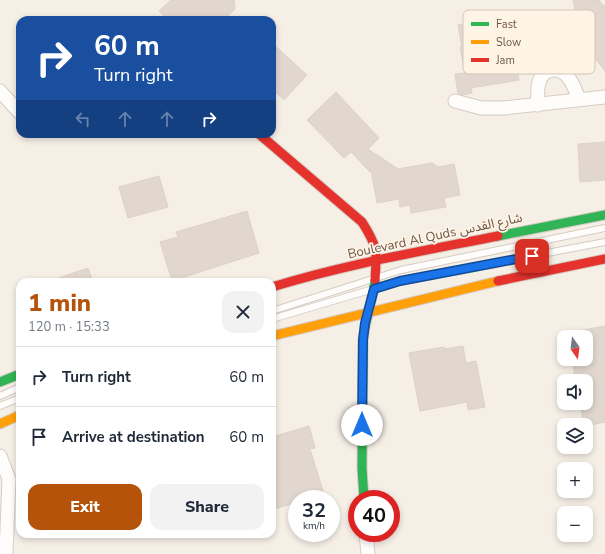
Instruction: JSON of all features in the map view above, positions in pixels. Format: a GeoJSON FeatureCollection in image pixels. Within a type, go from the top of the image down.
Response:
{"type":"FeatureCollection","features":[{"type":"Feature","properties":{"kind":"main road"},"geometry":{"type":"LineString","coordinates":[[263,138],[362,222],[372,237],[377,252],[374,289],[369,313],[365,323],[363,340],[362,411],[364,490]]}},
{"type":"Feature","properties":{"kind":"main road","name":"Boulevard Al Quds شارع القدس"},"geometry":{"type":"LineString","coordinates":[[276,286],[377,260],[605,215]]}},
{"type":"Feature","properties":{"kind":"main road"},"geometry":{"type":"LineString","coordinates":[[276,335],[523,275],[605,259]]}},
{"type":"Feature","properties":{"kind":"main road"},"geometry":{"type":"LineString","coordinates":[[0,382],[16,376]]}},
{"type":"Feature","properties":{"kind":"main road"},"geometry":{"type":"LineString","coordinates":[[0,424],[16,417]]}},
{"type":"Feature","properties":{"kind":"street"},"geometry":{"type":"LineString","coordinates":[[538,105],[537,89],[540,79],[544,74]]}},
{"type":"Feature","properties":{"kind":"street"},"geometry":{"type":"LineString","coordinates":[[565,74],[573,85],[579,99]]}},
{"type":"Feature","properties":{"kind":"street"},"geometry":{"type":"LineString","coordinates":[[0,91],[16,109]]}},
{"type":"Feature","properties":{"kind":"street"},"geometry":{"type":"LineString","coordinates":[[455,101],[481,108],[493,109],[605,97]]}},
{"type":"Feature","properties":{"kind":"street"},"geometry":{"type":"LineString","coordinates":[[0,456],[9,479],[6,554]]}},
{"type":"Feature","properties":{"kind":"street"},"geometry":{"type":"LineString","coordinates":[[367,542],[368,554]]}},
{"type":"Feature","properties":{"kind":"lane"},"geometry":{"type":"LineString","coordinates":[[276,310],[401,270],[605,228]]}},
{"type":"Feature","properties":{"kind":"lane"},"geometry":{"type":"LineString","coordinates":[[276,318],[400,281],[605,242]]}},
{"type":"Feature","properties":{"kind":"lane"},"geometry":{"type":"LineString","coordinates":[[0,396],[16,389]]}},
{"type":"Feature","properties":{"kind":"lane"},"geometry":{"type":"LineString","coordinates":[[0,406],[16,400]]}},
{"type":"Feature","properties":{"kind":"building"},"geometry":{"type":"Polygon","coordinates":[[[171,0],[234,0],[235,9],[228,16],[164,16],[159,11],[171,0]]]}},
{"type":"Feature","properties":{"kind":"building"},"geometry":{"type":"Polygon","coordinates":[[[573,0],[599,0],[605,7],[605,71],[595,58],[595,10],[575,10],[573,0]]]}},
{"type":"Feature","properties":{"kind":"building"},"geometry":{"type":"Polygon","coordinates":[[[463,24],[463,63],[460,47],[462,47],[458,25],[463,24]]]}},
{"type":"Feature","properties":{"kind":"building"},"geometry":{"type":"Polygon","coordinates":[[[276,47],[307,75],[284,100],[276,93],[276,47]]]}},
{"type":"Feature","properties":{"kind":"building"},"geometry":{"type":"Polygon","coordinates":[[[455,74],[518,74],[519,80],[471,88],[472,93],[462,95],[458,94],[455,74]]]}},
{"type":"Feature","properties":{"kind":"building"},"geometry":{"type":"Polygon","coordinates":[[[336,92],[379,138],[368,149],[398,169],[432,163],[438,167],[454,164],[460,195],[444,198],[446,207],[411,213],[410,205],[400,207],[399,199],[377,203],[371,170],[370,172],[351,152],[344,158],[307,120],[336,92]]]}},
{"type":"Feature","properties":{"kind":"building"},"geometry":{"type":"Polygon","coordinates":[[[605,142],[605,180],[580,182],[578,144],[605,142]]]}},
{"type":"Feature","properties":{"kind":"building"},"geometry":{"type":"Polygon","coordinates":[[[159,176],[168,207],[128,218],[119,187],[159,176]]]}},
{"type":"Feature","properties":{"kind":"building"},"geometry":{"type":"Polygon","coordinates":[[[247,211],[259,253],[181,278],[171,278],[160,242],[178,237],[176,232],[247,211]]]}},
{"type":"Feature","properties":{"kind":"building"},"geometry":{"type":"Polygon","coordinates":[[[88,268],[92,278],[59,278],[88,268]]]}},
{"type":"Feature","properties":{"kind":"building"},"geometry":{"type":"Polygon","coordinates":[[[605,326],[605,422],[593,425],[593,418],[583,418],[581,410],[593,410],[593,374],[575,374],[573,366],[593,366],[593,330],[583,330],[605,326]]]}},
{"type":"Feature","properties":{"kind":"building"},"geometry":{"type":"Polygon","coordinates":[[[463,346],[466,363],[476,361],[485,407],[468,410],[467,402],[420,411],[409,353],[444,347],[445,349],[463,346]]]}},
{"type":"Feature","properties":{"kind":"building"},"geometry":{"type":"Polygon","coordinates":[[[309,426],[315,448],[310,449],[323,490],[288,490],[288,505],[276,509],[276,436],[309,426]]]}},
{"type":"Feature","properties":{"kind":"traffic: fast"},"geometry":{"type":"LineString","coordinates":[[498,236],[605,215]]}},
{"type":"Feature","properties":{"kind":"traffic: fast"},"geometry":{"type":"LineString","coordinates":[[363,490],[362,468],[363,340],[375,280]]}},
{"type":"Feature","properties":{"kind":"traffic: fast"},"geometry":{"type":"LineString","coordinates":[[0,382],[16,376]]}},
{"type":"Feature","properties":{"kind":"traffic: slow"},"geometry":{"type":"LineString","coordinates":[[276,335],[498,281]]}},
{"type":"Feature","properties":{"kind":"traffic: slow"},"geometry":{"type":"LineString","coordinates":[[0,424],[16,417]]}},
{"type":"Feature","properties":{"kind":"traffic: jam"},"geometry":{"type":"LineString","coordinates":[[264,138],[362,222],[374,244],[376,255],[375,280]]}},
{"type":"Feature","properties":{"kind":"traffic: jam"},"geometry":{"type":"LineString","coordinates":[[276,286],[328,271],[498,236]]}},
{"type":"Feature","properties":{"kind":"traffic: jam"},"geometry":{"type":"LineString","coordinates":[[498,281],[605,259]]}},
{"type":"Feature","properties":{"kind":"route"},"geometry":{"type":"LineString","coordinates":[[362,425],[363,340],[365,323],[369,313],[374,289],[400,281],[532,256]]}}]}
